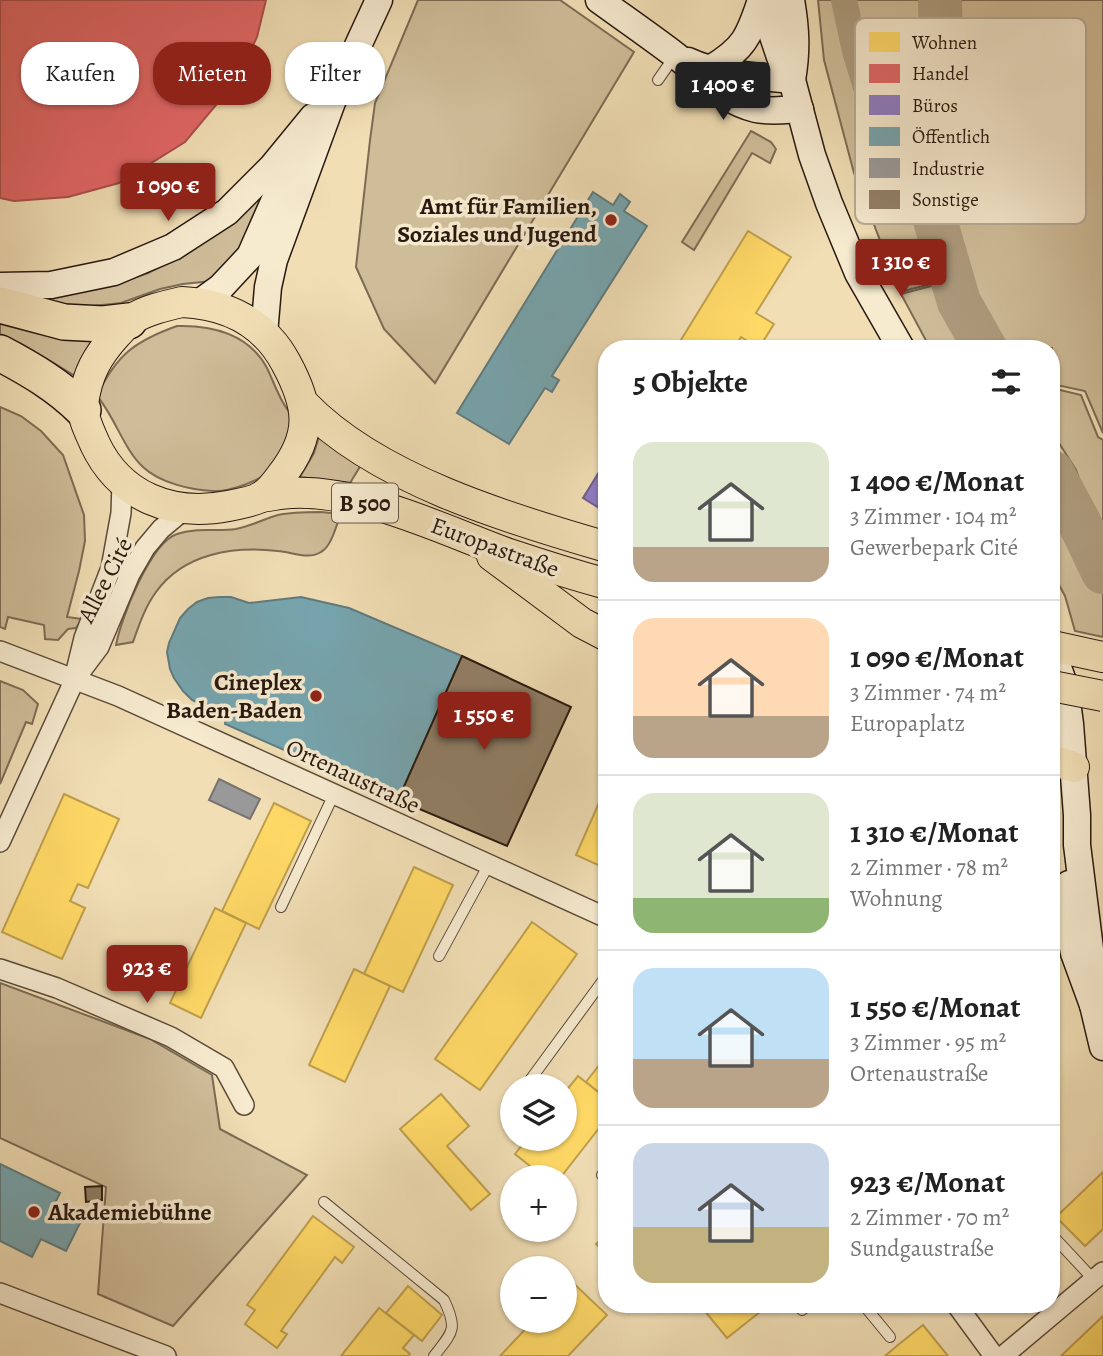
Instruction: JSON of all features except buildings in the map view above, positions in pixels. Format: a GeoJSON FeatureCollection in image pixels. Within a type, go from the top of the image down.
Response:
{"type":"FeatureCollection","features":[{"type":"Feature","properties":{"kind":"highway","name":"B 500"},"geometry":{"type":"LineString","coordinates":[[0,305],[64,322],[103,324],[129,321]]}},
{"type":"Feature","properties":{"kind":"highway","name":"B 500"},"geometry":{"type":"LineString","coordinates":[[0,354],[51,382],[83,410]]}},
{"type":"Feature","properties":{"kind":"main road","name":"B 500"},"geometry":{"type":"LineString","coordinates":[[182,302],[199,303],[236,313],[264,334],[282,356],[296,381],[304,404],[305,423],[300,444],[277,482],[260,497],[215,508],[185,509],[163,505],[140,495],[111,472],[88,429],[83,410],[85,387],[94,363],[129,321],[165,306],[182,302]]}},
{"type":"Feature","properties":{"kind":"main road","name":"Europastraße"},"geometry":{"type":"LineString","coordinates":[[304,404],[341,437],[400,472],[436,489],[516,519],[598,544]]}},
{"type":"Feature","properties":{"kind":"main road","name":"Europastraße"},"geometry":{"type":"LineString","coordinates":[[260,497],[291,492],[340,497],[399,512],[541,565],[598,581]]}},
{"type":"Feature","properties":{"kind":"main road"},"geometry":{"type":"LineString","coordinates":[[466,537],[529,586],[598,631]]}},
{"type":"Feature","properties":{"kind":"main road"},"geometry":{"type":"LineString","coordinates":[[1060,650],[1103,657]]}},
{"type":"Feature","properties":{"kind":"main road"},"geometry":{"type":"LineString","coordinates":[[1060,687],[1103,696]]}},
{"type":"Feature","properties":{"kind":"street"},"geometry":{"type":"LineString","coordinates":[[600,0],[675,55],[712,88],[735,102],[775,111],[800,109]]}},
{"type":"Feature","properties":{"kind":"street"},"geometry":{"type":"LineString","coordinates":[[710,69],[730,56],[746,38],[761,0]]}},
{"type":"Feature","properties":{"kind":"street"},"geometry":{"type":"LineString","coordinates":[[768,0],[773,36],[792,80],[821,179],[858,273],[896,340]]}},
{"type":"Feature","properties":{"kind":"street"},"geometry":{"type":"LineString","coordinates":[[791,0],[796,32],[792,80]]}},
{"type":"Feature","properties":{"kind":"street"},"geometry":{"type":"LineString","coordinates":[[199,303],[221,287],[250,256],[286,172],[368,3]]}},
{"type":"Feature","properties":{"kind":"street"},"geometry":{"type":"LineString","coordinates":[[264,334],[268,287],[274,260],[368,3]]}},
{"type":"Feature","properties":{"kind":"street"},"geometry":{"type":"LineString","coordinates":[[675,55],[710,69],[792,80]]}},
{"type":"Feature","properties":{"kind":"street"},"geometry":{"type":"LineString","coordinates":[[0,286],[51,285],[114,272],[173,247],[227,212],[272,167],[313,117]]}},
{"type":"Feature","properties":{"kind":"street","name":"Allee Cité"},"geometry":{"type":"LineString","coordinates":[[75,679],[83,638],[111,568],[121,513],[122,483]]}},
{"type":"Feature","properties":{"kind":"street","name":"Allee Cité"},"geometry":{"type":"LineString","coordinates":[[0,842],[75,679],[99,647],[130,573],[145,548],[161,529],[185,509]]}},
{"type":"Feature","properties":{"kind":"street","name":"Ortenaustraße"},"geometry":{"type":"LineString","coordinates":[[0,651],[118,696],[489,864],[598,908]]}},
{"type":"Feature","properties":{"kind":"street"},"geometry":{"type":"LineString","coordinates":[[1060,672],[1065,687],[1063,763],[1077,815],[1077,845],[1090,949],[1093,1006],[1103,1048]]}},
{"type":"Feature","properties":{"kind":"street"},"geometry":{"type":"LineString","coordinates":[[0,969],[57,988],[171,1037],[224,1068],[244,1105]]}},
{"type":"Feature","properties":{"kind":"street"},"geometry":{"type":"LineString","coordinates":[[1060,1309],[1100,1276]]}},
{"type":"Feature","properties":{"kind":"street"},"geometry":{"type":"LineString","coordinates":[[0,1293],[166,1356]]}},
{"type":"Feature","properties":{"kind":"street"},"geometry":{"type":"LineString","coordinates":[[963,1313],[994,1356]]}},
{"type":"Feature","properties":{"kind":"street"},"geometry":{"type":"LineString","coordinates":[[1003,1356],[1055,1313]]}},
{"type":"Feature","properties":{"kind":"lane"},"geometry":{"type":"LineString","coordinates":[[658,80],[675,55]]}},
{"type":"Feature","properties":{"kind":"lane"},"geometry":{"type":"LineString","coordinates":[[281,907],[334,794]]}},
{"type":"Feature","properties":{"kind":"lane"},"geometry":{"type":"LineString","coordinates":[[439,956],[489,864]]}},
{"type":"Feature","properties":{"kind":"lane"},"geometry":{"type":"LineString","coordinates":[[534,1074],[598,987]]}},
{"type":"Feature","properties":{"kind":"lane"},"geometry":{"type":"LineString","coordinates":[[324,1202],[443,1300],[452,1317],[452,1334],[434,1356]]}},
{"type":"Feature","properties":{"kind":"lane"},"geometry":{"type":"LineString","coordinates":[[1060,1242],[1100,1276]]}},
{"type":"Feature","properties":{"kind":"lane"},"geometry":{"type":"LineString","coordinates":[[870,1313],[890,1337]]}},
{"type":"Feature","properties":{"kind":"shaded area"},"geometry":{"type":"Polygon","coordinates":[[[418,0],[560,0],[634,52],[435,383],[384,329],[356,267],[375,105],[385,105],[385,79],[418,0]]]}},
{"type":"Feature","properties":{"kind":"shaded area"},"geometry":{"type":"Polygon","coordinates":[[[818,0],[1103,0],[1103,433],[1085,391],[1060,386],[1060,340],[993,340],[984,327],[950,224],[1086,224],[1086,18],[855,18],[855,176],[824,60],[818,0]]]}},
{"type":"Feature","properties":{"kind":"shaded area"},"geometry":{"type":"Polygon","coordinates":[[[751,131],[771,142],[776,149],[770,163],[752,153],[694,250],[682,242],[751,131]]]}},
{"type":"Feature","properties":{"kind":"shaded area"},"geometry":{"type":"Polygon","coordinates":[[[269,188],[244,249],[212,281],[183,284],[121,303],[93,306],[70,305],[23,296],[110,286],[148,273],[168,263],[269,188]]]}},
{"type":"Feature","properties":{"kind":"shaded area"},"geometry":{"type":"Polygon","coordinates":[[[874,224],[922,224],[935,283],[900,292],[874,224]]]}},
{"type":"Feature","properties":{"kind":"shaded area"},"geometry":{"type":"Polygon","coordinates":[[[939,284],[969,340],[926,340],[901,294],[939,284]]]}},
{"type":"Feature","properties":{"kind":"shaded area"},"geometry":{"type":"Polygon","coordinates":[[[0,322],[98,342],[77,377],[0,334],[0,322]]]}},
{"type":"Feature","properties":{"kind":"shaded area"},"geometry":{"type":"Polygon","coordinates":[[[177,326],[216,330],[250,347],[267,368],[283,402],[297,421],[272,468],[245,485],[228,490],[195,489],[150,473],[136,460],[97,396],[112,370],[128,351],[149,337],[177,326]]]}},
{"type":"Feature","properties":{"kind":"shaded area"},"geometry":{"type":"Polygon","coordinates":[[[1060,390],[1081,395],[1098,437],[1103,440],[1103,548],[1076,470],[1060,445],[1060,390]]]}},
{"type":"Feature","properties":{"kind":"shaded area"},"geometry":{"type":"Polygon","coordinates":[[[0,407],[21,416],[41,431],[63,455],[84,515],[85,541],[67,617],[82,619],[76,628],[68,629],[58,640],[45,639],[44,625],[8,617],[5,629],[0,627],[0,407]]]}},
{"type":"Feature","properties":{"kind":"shaded area"},"geometry":{"type":"Polygon","coordinates":[[[319,437],[361,465],[350,483],[300,477],[314,453],[319,437]]]}},
{"type":"Feature","properties":{"kind":"shaded area"},"geometry":{"type":"Polygon","coordinates":[[[1060,509],[1100,583],[1103,595],[1103,637],[1075,631],[1060,587],[1060,509]]]}},
{"type":"Feature","properties":{"kind":"shaded area"},"geometry":{"type":"Polygon","coordinates":[[[321,512],[341,514],[331,540],[321,552],[306,555],[261,550],[227,551],[195,561],[167,579],[156,592],[145,610],[133,642],[116,645],[139,582],[157,551],[167,540],[184,532],[236,529],[278,515],[321,512]]]}},
{"type":"Feature","properties":{"kind":"shaded area"},"geometry":{"type":"Polygon","coordinates":[[[0,681],[23,690],[38,704],[32,724],[26,722],[0,784],[0,681]]]}},
{"type":"Feature","properties":{"kind":"shaded area"},"geometry":{"type":"Polygon","coordinates":[[[0,983],[150,1039],[212,1075],[220,1129],[307,1175],[173,1326],[98,1294],[106,1187],[0,1138],[0,983]]]}},
{"type":"Feature","properties":{"kind":"waterway"},"geometry":{"type":"LineString","coordinates":[[844,0],[855,51]]}},
{"type":"Feature","properties":{"kind":"waterway"},"geometry":{"type":"LineString","coordinates":[[940,0],[940,18]]}},
{"type":"Feature","properties":{"kind":"waterway"},"geometry":{"type":"LineString","coordinates":[[936,224],[959,302],[980,340]]}},
{"type":"Feature","properties":{"kind":"waterway"},"geometry":{"type":"LineString","coordinates":[[1060,487],[1103,572]]}},
{"type":"Feature","properties":{"kind":"place","name":"Amt für Familien, Soziales und Jugend"},"geometry":{"type":"Point","coordinates":[611,220]}},
{"type":"Feature","properties":{"kind":"place","name":"Cineplex Baden-Baden"},"geometry":{"type":"Point","coordinates":[316,696]}},
{"type":"Feature","properties":{"kind":"place","name":"Akademiebühne"},"geometry":{"type":"Point","coordinates":[34,1212]}}]}
